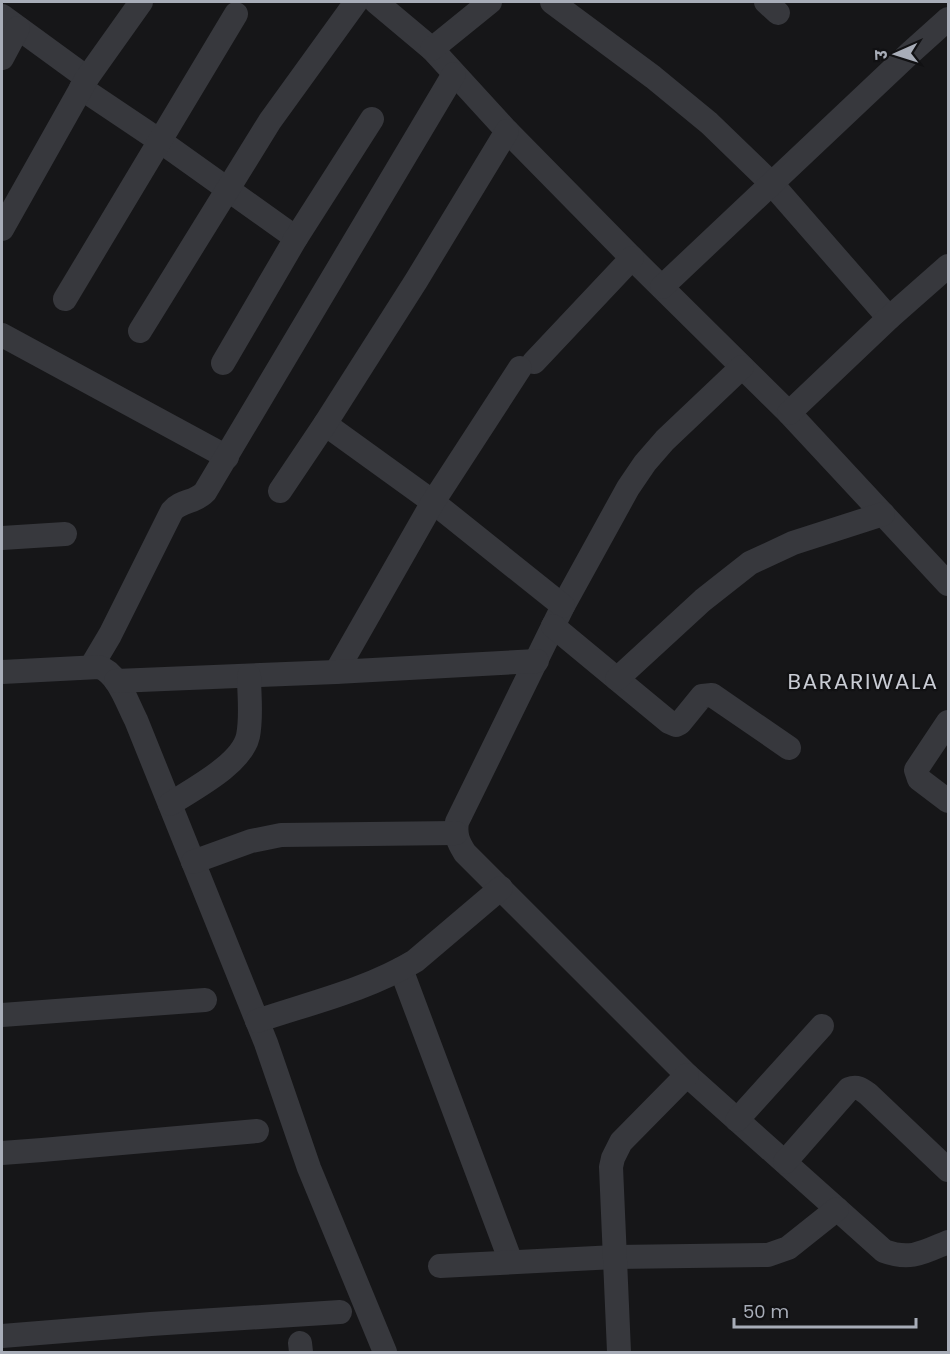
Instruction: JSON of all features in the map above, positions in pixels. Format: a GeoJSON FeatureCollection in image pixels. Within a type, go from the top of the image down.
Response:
{"type":"FeatureCollection","features":[{"type":"Feature","properties":{"kind":"street"},"geometry":{"type":"LineString","coordinates":[[2,229],[84,83],[141,2]]}},
{"type":"Feature","properties":{"kind":"street"},"geometry":{"type":"LineString","coordinates":[[140,331],[290,93],[356,2]]}},
{"type":"Feature","properties":{"kind":"street"},"geometry":{"type":"LineString","coordinates":[[376,2],[432,50],[507,131],[789,413],[948,584]]}},
{"type":"Feature","properties":{"kind":"street"},"geometry":{"type":"LineString","coordinates":[[432,50],[490,2]]}},
{"type":"Feature","properties":{"kind":"street"},"geometry":{"type":"LineString","coordinates":[[552,2],[653,77],[709,123],[772,184],[889,318]]}},
{"type":"Feature","properties":{"kind":"street"},"geometry":{"type":"LineString","coordinates":[[65,299],[236,14]]}},
{"type":"Feature","properties":{"kind":"street"},"geometry":{"type":"LineString","coordinates":[[662,287],[948,19]]}},
{"type":"Feature","properties":{"kind":"street"},"geometry":{"type":"LineString","coordinates":[[2,58],[10,22],[160,141],[296,238]]}},
{"type":"Feature","properties":{"kind":"street"},"geometry":{"type":"LineString","coordinates":[[91,667],[110,635],[172,512],[178,505],[203,495],[454,74]]}},
{"type":"Feature","properties":{"kind":"street"},"geometry":{"type":"LineString","coordinates":[[223,363],[296,238],[372,119]]}},
{"type":"Feature","properties":{"kind":"street"},"geometry":{"type":"LineString","coordinates":[[280,491],[416,281],[507,131]]}},
{"type":"Feature","properties":{"kind":"street"},"geometry":{"type":"LineString","coordinates":[[336,672],[434,502],[527,365],[632,258]]}},
{"type":"Feature","properties":{"kind":"street"},"geometry":{"type":"LineString","coordinates":[[789,413],[889,318],[948,266]]}},
{"type":"Feature","properties":{"kind":"street"},"geometry":{"type":"LineString","coordinates":[[2,335],[226,457]]}},
{"type":"Feature","properties":{"kind":"street"},"geometry":{"type":"LineString","coordinates":[[742,368],[645,463],[614,513],[558,616],[457,822],[458,842],[465,853],[687,1075],[884,1251],[897,1256],[907,1256],[920,1254],[948,1242]]}},
{"type":"Feature","properties":{"kind":"street"},"geometry":{"type":"LineString","coordinates":[[325,424],[434,502],[558,616],[617,679],[669,722],[680,723],[702,696],[712,695],[789,748]]}},
{"type":"Feature","properties":{"kind":"street"},"geometry":{"type":"LineString","coordinates":[[617,679],[703,600],[750,563],[793,543],[883,514]]}},
{"type":"Feature","properties":{"kind":"street"},"geometry":{"type":"LineString","coordinates":[[2,538],[65,534]]}},
{"type":"Feature","properties":{"kind":"street"},"geometry":{"type":"LineString","coordinates":[[116,681],[537,661]]}},
{"type":"Feature","properties":{"kind":"street"},"geometry":{"type":"LineString","coordinates":[[2,672],[91,667],[105,669],[116,681],[136,720],[257,1021],[309,1168],[385,1353]]}},
{"type":"Feature","properties":{"kind":"street"},"geometry":{"type":"LineString","coordinates":[[170,804],[224,769],[243,750],[248,737],[250,721],[249,676]]}},
{"type":"Feature","properties":{"kind":"street"},"geometry":{"type":"LineString","coordinates":[[948,722],[916,770],[919,779],[948,801]]}},
{"type":"Feature","properties":{"kind":"street"},"geometry":{"type":"LineString","coordinates":[[193,862],[251,841],[281,835],[456,833]]}},
{"type":"Feature","properties":{"kind":"street"},"geometry":{"type":"LineString","coordinates":[[257,1021],[374,982],[400,969],[422,955],[501,888]]}},
{"type":"Feature","properties":{"kind":"street"},"geometry":{"type":"LineString","coordinates":[[400,969],[511,1263]]}},
{"type":"Feature","properties":{"kind":"street"},"geometry":{"type":"LineString","coordinates":[[2,1015],[205,1000]]}},
{"type":"Feature","properties":{"kind":"street"},"geometry":{"type":"LineString","coordinates":[[737,1120],[822,1026]]}},
{"type":"Feature","properties":{"kind":"street"},"geometry":{"type":"LineString","coordinates":[[619,1353],[611,1167],[613,1158],[621,1142],[687,1075]]}},
{"type":"Feature","properties":{"kind":"street"},"geometry":{"type":"LineString","coordinates":[[785,1162],[849,1089],[860,1088],[948,1170]]}},
{"type":"Feature","properties":{"kind":"street"},"geometry":{"type":"LineString","coordinates":[[2,1153],[257,1131]]}},
{"type":"Feature","properties":{"kind":"street"},"geometry":{"type":"LineString","coordinates":[[440,1266],[615,1257],[768,1255],[788,1248],[837,1209]]}},
{"type":"Feature","properties":{"kind":"street"},"geometry":{"type":"LineString","coordinates":[[2,1336],[340,1312]]}},
{"type":"Feature","properties":{"kind":"district","name":"BARARIWALA"},"geometry":{"type":"Point","coordinates":[863,681]}}]}
